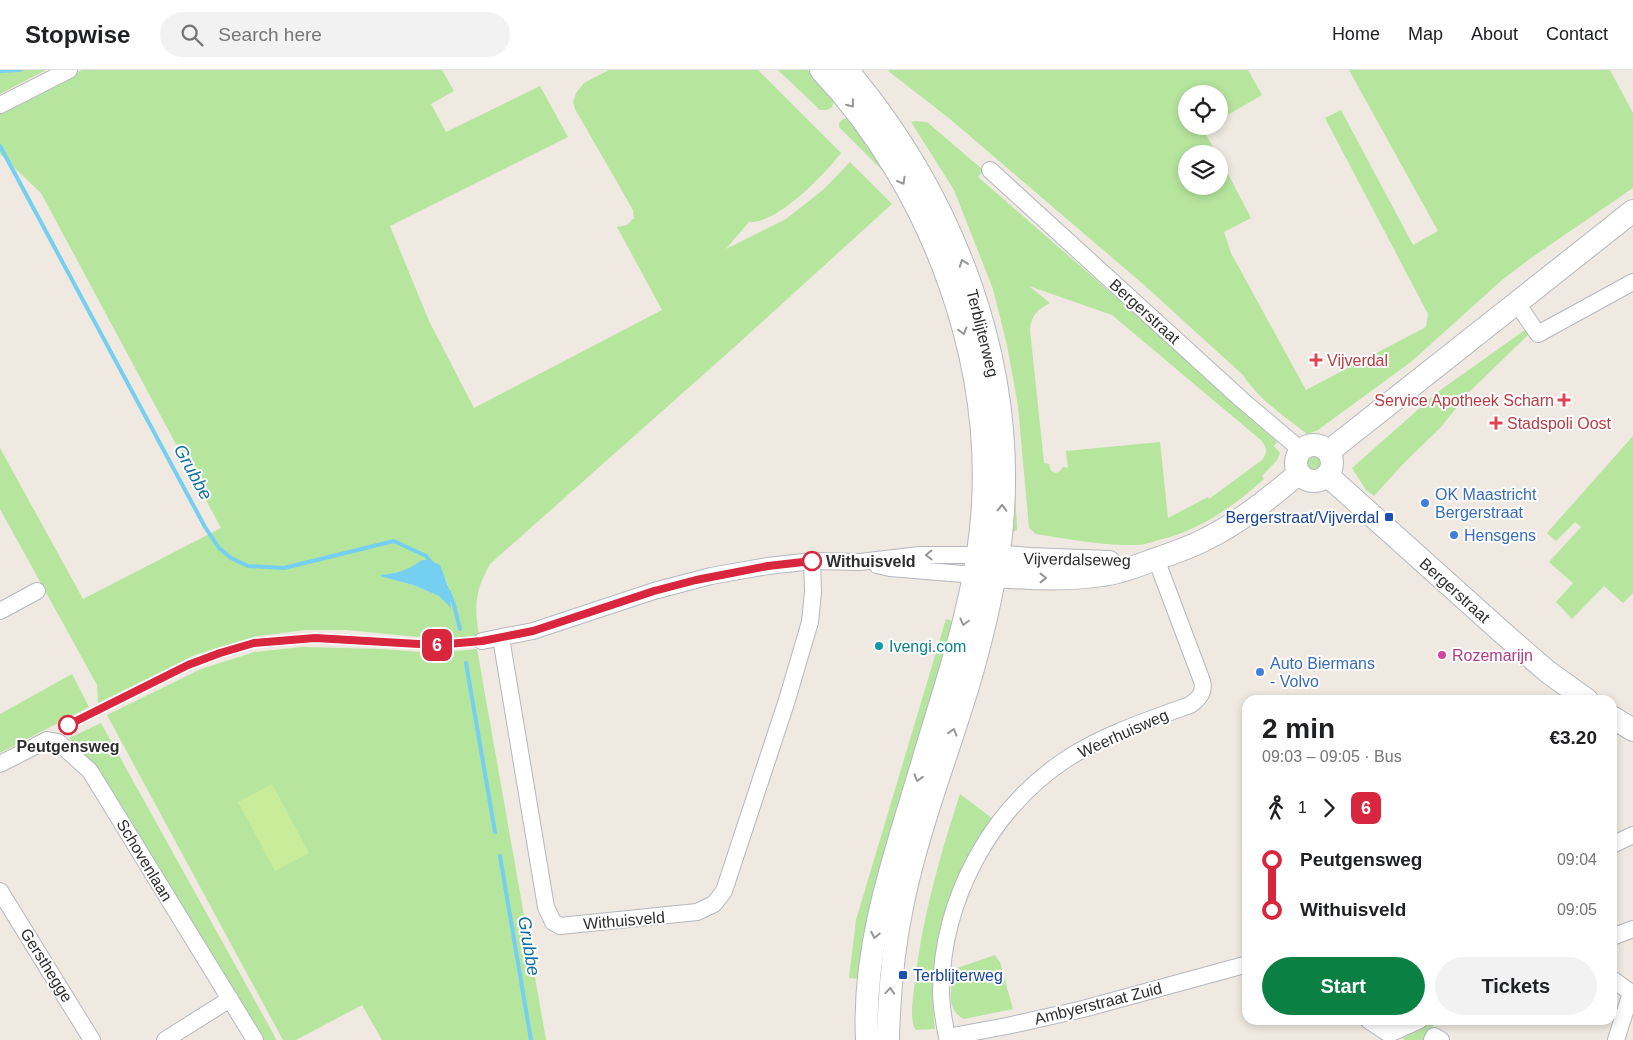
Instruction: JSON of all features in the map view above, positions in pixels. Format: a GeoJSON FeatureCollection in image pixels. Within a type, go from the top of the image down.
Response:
{"type":"FeatureCollection","features":[{"type":"Feature","properties":{"kind":"main road"},"geometry":{"type":"LineString","coordinates":[[821,70],[852,105],[884,134]]}},
{"type":"Feature","properties":{"kind":"main road"},"geometry":{"type":"LineString","coordinates":[[847,70],[884,134]]}},
{"type":"Feature","properties":{"kind":"main road","name":"Terblijterweg"},"geometry":{"type":"LineString","coordinates":[[867,1040],[866,1015],[873,946],[883,896],[959,640],[1002,520],[1002,443],[996,389],[985,333],[969,278],[946,224],[923,178],[884,134]]}},
{"type":"Feature","properties":{"kind":"main road"},"geometry":{"type":"LineString","coordinates":[[1328,452],[1633,211]]}},
{"type":"Feature","properties":{"kind":"main road"},"geometry":{"type":"LineString","coordinates":[[1313,445],[1324,448],[1328,452],[1332,463],[1327,474],[1321,479],[1314,481],[1305,479],[1299,473],[1296,462],[1301,450],[1313,445]]}},
{"type":"Feature","properties":{"kind":"main road","name":"Vijverdalseweg"},"geometry":{"type":"LineString","coordinates":[[986,565],[1122,562],[1156,559],[1191,547],[1232,524],[1299,473]]}},
{"type":"Feature","properties":{"kind":"main road","name":"Bergerstraat"},"geometry":{"type":"LineString","coordinates":[[1327,474],[1504,634],[1548,672],[1580,695]]}},
{"type":"Feature","properties":{"kind":"main road","name":"Terblijterweg"},"geometry":{"type":"LineString","coordinates":[[888,1040],[893,956],[903,900],[918,843],[971,676],[986,621],[986,565]]}},
{"type":"Feature","properties":{"kind":"main road"},"geometry":{"type":"LineString","coordinates":[[1617,720],[1633,730]]}},
{"type":"Feature","properties":{"kind":"street"},"geometry":{"type":"LineString","coordinates":[[0,104],[69,70]]}},
{"type":"Feature","properties":{"kind":"street","name":"Bergerstraat"},"geometry":{"type":"LineString","coordinates":[[990,170],[1234,393],[1301,450]]}},
{"type":"Feature","properties":{"kind":"street"},"geometry":{"type":"LineString","coordinates":[[1516,302],[1538,334],[1633,282]]}},
{"type":"Feature","properties":{"kind":"street"},"geometry":{"type":"LineString","coordinates":[[482,641],[533,631],[654,591],[696,580],[768,566],[812,561],[860,562],[920,555],[986,565]]}},
{"type":"Feature","properties":{"kind":"street","name":"Weerhuisweg"},"geometry":{"type":"LineString","coordinates":[[946,1037],[942,1010],[944,950],[952,916],[966,878],[974,860],[992,831],[1031,787],[1068,758],[1104,738],[1190,704],[1196,701],[1202,692],[1204,686],[1156,559]]}},
{"type":"Feature","properties":{"kind":"street","name":"Withuisveld"},"geometry":{"type":"LineString","coordinates":[[500,638],[546,907],[552,922],[560,926],[697,912],[714,904],[724,891],[810,622],[813,592],[812,561]]}},
{"type":"Feature","properties":{"kind":"street"},"geometry":{"type":"LineString","coordinates":[[0,611],[37,591]]}},
{"type":"Feature","properties":{"kind":"street","name":"Schovenlaan"},"geometry":{"type":"LineString","coordinates":[[0,764],[46,740],[58,742],[90,771],[255,1040]]}},
{"type":"Feature","properties":{"kind":"street"},"geometry":{"type":"LineString","coordinates":[[1617,842],[1633,834]]}},
{"type":"Feature","properties":{"kind":"street","name":"Gersthegge"},"geometry":{"type":"LineString","coordinates":[[0,891],[92,1040]]}},
{"type":"Feature","properties":{"kind":"street"},"geometry":{"type":"LineString","coordinates":[[1617,935],[1633,929]]}},
{"type":"Feature","properties":{"kind":"street","name":"Ambyerstraat Zuid"},"geometry":{"type":"LineString","coordinates":[[946,1037],[1083,1009],[1242,966]]}},
{"type":"Feature","properties":{"kind":"street"},"geometry":{"type":"LineString","coordinates":[[1616,1040],[1632,993],[1617,982]]}},
{"type":"Feature","properties":{"kind":"street"},"geometry":{"type":"LineString","coordinates":[[165,1040],[230,999]]}},
{"type":"Feature","properties":{"kind":"street"},"geometry":{"type":"LineString","coordinates":[[1376,1025],[1389,1034],[1409,1025]]}},
{"type":"Feature","properties":{"kind":"street"},"geometry":{"type":"LineString","coordinates":[[1432,1040],[1434,1036],[1441,1040]]}},
{"type":"Feature","properties":{"kind":"green space"},"geometry":{"type":"Polygon","coordinates":[[[0,70],[46,70],[0,94],[0,70]]]}},
{"type":"Feature","properties":{"kind":"green space"},"geometry":{"type":"Polygon","coordinates":[[[82,70],[442,70],[454,91],[431,104],[446,132],[540,86],[568,137],[390,226],[429,321],[474,408],[662,310],[617,227],[627,225],[634,218],[633,210],[575,109],[573,102],[576,93],[584,83],[609,70],[758,70],[841,153],[812,185],[786,207],[760,221],[749,222],[726,249],[786,219],[824,189],[850,162],[892,204],[490,564],[481,582],[477,599],[476,615],[479,636],[439,639],[346,630],[305,630],[253,637],[195,655],[98,703],[97,685],[0,509],[0,448],[83,599],[221,528],[41,193],[0,154],[0,109],[82,70]],[[422,560],[407,571],[381,575],[439,596],[451,607],[449,589],[445,578],[422,560]]]}},
{"type":"Feature","properties":{"kind":"green space"},"geometry":{"type":"Polygon","coordinates":[[[778,70],[808,70],[834,100],[832,107],[827,110],[820,110],[778,70]]]}},
{"type":"Feature","properties":{"kind":"green space","name":"Vijverdal"},"geometry":{"type":"Polygon","coordinates":[[[887,70],[1248,70],[1262,95],[1228,115],[1228,85],[1178,85],[1178,135],[1206,135],[1212,145],[1178,145],[1178,195],[1228,195],[1228,174],[1251,218],[1224,232],[1231,253],[1306,390],[1426,327],[1428,314],[1325,118],[1341,110],[1413,245],[1438,231],[1349,70],[1610,70],[1633,113],[1633,188],[1531,258],[1502,280],[1412,361],[1318,430],[1307,434],[1256,392],[1243,375],[1143,284],[950,119],[887,70]]]}},
{"type":"Feature","properties":{"kind":"green space"},"geometry":{"type":"Polygon","coordinates":[[[847,118],[892,180],[839,127],[839,123],[847,118]]]}},
{"type":"Feature","properties":{"kind":"green space"},"geometry":{"type":"Polygon","coordinates":[[[911,122],[927,122],[983,170],[978,177],[1210,379],[1277,442],[1274,446],[1280,453],[1277,460],[1262,476],[1264,479],[1228,508],[1202,524],[1174,536],[1145,544],[1124,545],[1086,542],[1036,534],[1029,528],[1018,406],[1007,345],[993,289],[954,190],[911,122]],[[1029,286],[1050,303],[1036,313],[1030,330],[1044,463],[1049,464],[1051,471],[1056,473],[1063,467],[1068,468],[1066,451],[1160,442],[1168,518],[1208,497],[1209,499],[1262,460],[1266,453],[1266,448],[1262,441],[1112,315],[1029,286]]]}},
{"type":"Feature","properties":{"kind":"green space"},"geometry":{"type":"Polygon","coordinates":[[[1525,330],[1529,334],[1468,393],[1441,427],[1374,496],[1366,490],[1352,468],[1439,391],[1525,330]]]}},
{"type":"Feature","properties":{"kind":"green space"},"geometry":{"type":"Polygon","coordinates":[[[1633,436],[1633,593],[1623,603],[1604,586],[1572,619],[1556,602],[1573,583],[1549,562],[1581,527],[1575,522],[1556,541],[1547,533],[1633,436]]]}},
{"type":"Feature","properties":{"kind":"green space"},"geometry":{"type":"Polygon","coordinates":[[[1313,452],[1321,455],[1324,463],[1321,471],[1313,474],[1305,471],[1302,463],[1305,455],[1313,452]]]}},
{"type":"Feature","properties":{"kind":"green space"},"geometry":{"type":"Polygon","coordinates":[[[1009,458],[1015,492],[1017,525],[1017,530],[1013,532],[1008,529],[1009,458]]]}},
{"type":"Feature","properties":{"kind":"green space"},"geometry":{"type":"Polygon","coordinates":[[[946,619],[956,622],[860,979],[849,978],[856,920],[946,619]]]}},
{"type":"Feature","properties":{"kind":"green space"},"geometry":{"type":"Polygon","coordinates":[[[302,647],[382,649],[434,653],[477,649],[546,1040],[382,1040],[362,1005],[296,1040],[283,1040],[107,715],[201,669],[255,652],[302,647]]]}},
{"type":"Feature","properties":{"kind":"green space"},"geometry":{"type":"Polygon","coordinates":[[[72,674],[89,707],[0,753],[0,714],[72,674]]]}},
{"type":"Feature","properties":{"kind":"green space"},"geometry":{"type":"Polygon","coordinates":[[[101,723],[276,1040],[262,1040],[183,906],[97,771],[69,738],[101,723]]]}},
{"type":"Feature","properties":{"kind":"green space"},"geometry":{"type":"Polygon","coordinates":[[[272,784],[309,853],[275,871],[238,802],[272,784]]]}},
{"type":"Feature","properties":{"kind":"green space"},"geometry":{"type":"Polygon","coordinates":[[[960,794],[993,819],[975,844],[960,871],[946,912],[938,945],[934,978],[935,1029],[916,1030],[912,1010],[921,939],[938,866],[960,794]]]}},
{"type":"Feature","properties":{"kind":"green space"},"geometry":{"type":"Polygon","coordinates":[[[995,955],[1000,962],[1013,1009],[964,1019],[954,1010],[952,1004],[951,990],[954,969],[995,955]]]}},
{"type":"Feature","properties":{"kind":"green space"},"geometry":{"type":"Polygon","coordinates":[[[1419,1025],[1434,1025],[1423,1040],[1405,1040],[1398,1035],[1419,1025]]]}},
{"type":"Feature","properties":{"kind":"water"},"geometry":{"type":"Polygon","coordinates":[[[422,560],[429,560],[440,565],[449,589],[451,608],[439,596],[413,585],[380,575],[402,571],[422,560]]]}},
{"type":"Feature","properties":{"kind":"waterway","name":"Grubbe"},"geometry":{"type":"LineString","coordinates":[[0,71],[20,70]]}},
{"type":"Feature","properties":{"kind":"waterway","name":"Grubbe"},"geometry":{"type":"LineString","coordinates":[[0,146],[205,527],[219,548],[231,558],[248,566],[284,568],[394,541],[426,556],[433,565]]}},
{"type":"Feature","properties":{"kind":"waterway","name":"Grubbe"},"geometry":{"type":"LineString","coordinates":[[449,592],[460,629]]}},
{"type":"Feature","properties":{"kind":"waterway","name":"Grubbe"},"geometry":{"type":"LineString","coordinates":[[466,663],[495,832]]}},
{"type":"Feature","properties":{"kind":"waterway","name":"Grubbe"},"geometry":{"type":"LineString","coordinates":[[500,856],[531,1040]]}},
{"type":"Feature","properties":{"kind":"bus line","name":"6"},"geometry":{"type":"LineString","coordinates":[[68,725],[188,665],[254,643],[315,638],[436,645],[482,641],[533,631],[571,620],[628,599],[711,576],[768,566],[812,561]]}},
{"type":"Feature","properties":{"kind":"place","name":"Vijverdal"},"geometry":{"type":"Point","coordinates":[1316,360]}},
{"type":"Feature","properties":{"kind":"place","name":"Service Apotheek Scharn"},"geometry":{"type":"Point","coordinates":[1564,400]}},
{"type":"Feature","properties":{"kind":"place","name":"Stadspoli Oost"},"geometry":{"type":"Point","coordinates":[1496,423]}},
{"type":"Feature","properties":{"kind":"place","name":"OK Maastricht Bergerstraat"},"geometry":{"type":"Point","coordinates":[1425,503]}},
{"type":"Feature","properties":{"kind":"place","name":"Bergerstraat/Vijverdal"},"geometry":{"type":"Point","coordinates":[1389,517]}},
{"type":"Feature","properties":{"kind":"place","name":"Hensgens"},"geometry":{"type":"Point","coordinates":[1454,535]}},
{"type":"Feature","properties":{"kind":"place","name":"Withuisveld"},"geometry":{"type":"Point","coordinates":[812,561]}},
{"type":"Feature","properties":{"kind":"place","name":"Ivengi.com"},"geometry":{"type":"Point","coordinates":[879,646]}},
{"type":"Feature","properties":{"kind":"place","name":"Rozemarijn"},"geometry":{"type":"Point","coordinates":[1442,655]}},
{"type":"Feature","properties":{"kind":"place","name":"Auto Biermans - Volvo"},"geometry":{"type":"Point","coordinates":[1260,672]}},
{"type":"Feature","properties":{"kind":"place","name":"Peutgensweg"},"geometry":{"type":"Point","coordinates":[68,725]}},
{"type":"Feature","properties":{"kind":"place","name":"Terblijterweg"},"geometry":{"type":"Point","coordinates":[903,975]}}]}
